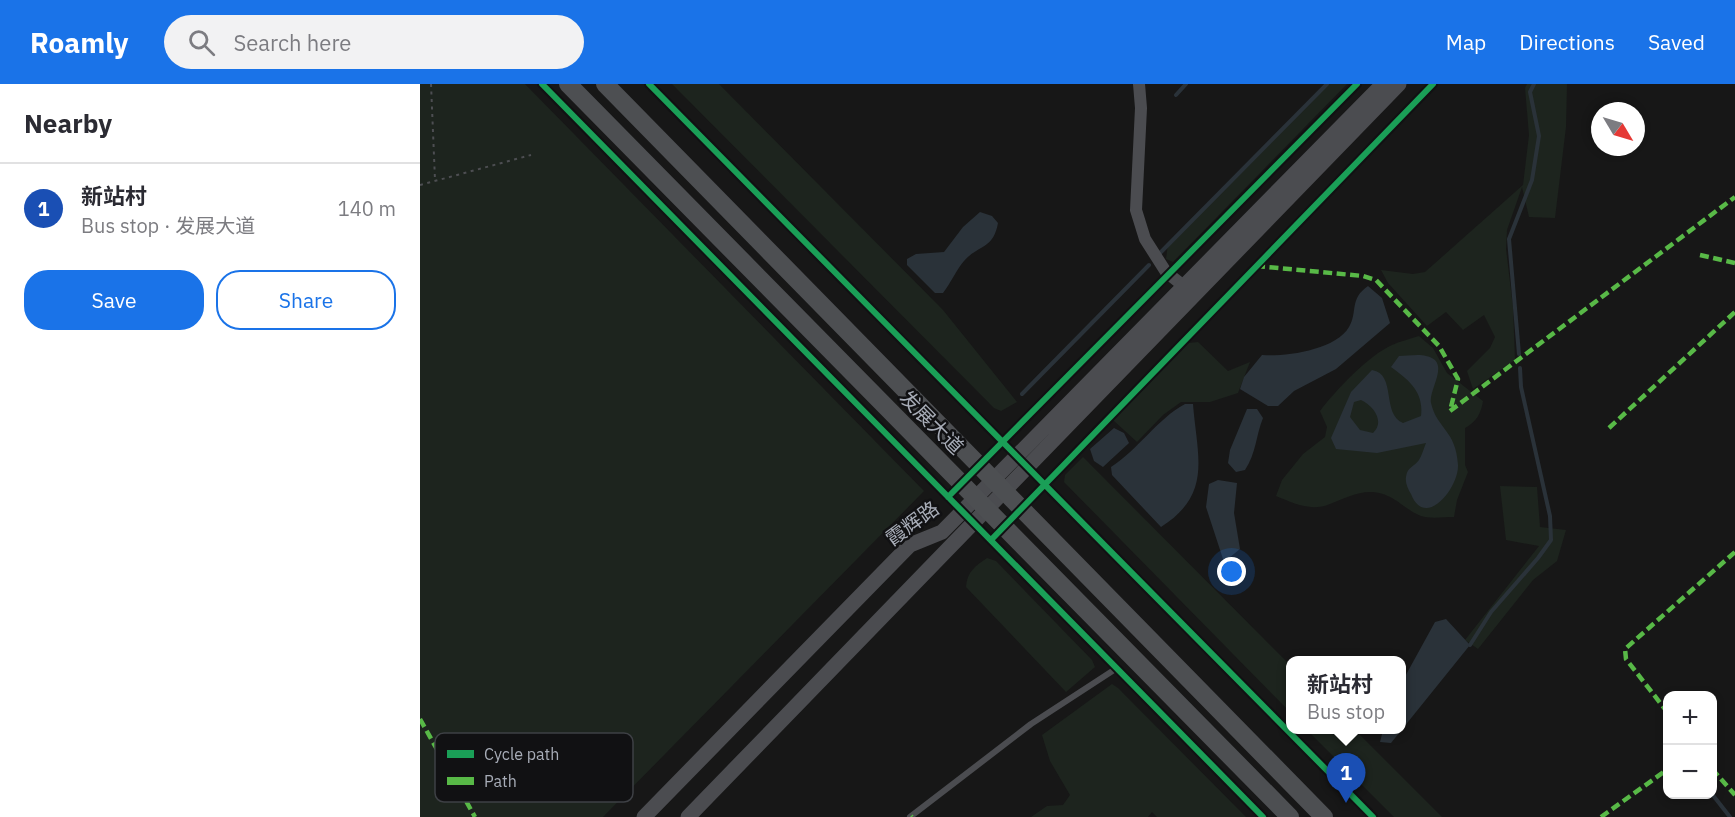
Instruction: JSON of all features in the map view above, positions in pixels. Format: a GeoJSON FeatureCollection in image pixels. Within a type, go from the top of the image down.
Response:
{"type":"FeatureCollection","features":[{"type":"Feature","properties":{"kind":"main road","name":"发展大道"},"geometry":{"type":"LineString","coordinates":[[568,84],[1290,817]]}},
{"type":"Feature","properties":{"kind":"main road","name":"发展大道"},"geometry":{"type":"LineString","coordinates":[[605,84],[1324,817]]}},
{"type":"Feature","properties":{"kind":"street"},"geometry":{"type":"LineString","coordinates":[[1139,84],[1141,108],[1136,210],[1145,239],[1166,272],[1189,290]]}},
{"type":"Feature","properties":{"kind":"street","name":"霞辉路"},"geometry":{"type":"LineString","coordinates":[[688,817],[982,504],[1189,290],[1383,84]]}},
{"type":"Feature","properties":{"kind":"street","name":"霞辉路"},"geometry":{"type":"LineString","coordinates":[[1189,290],[1399,84]]}},
{"type":"Feature","properties":{"kind":"street","name":"霞辉路"},"geometry":{"type":"LineString","coordinates":[[644,817],[910,545],[942,532],[982,504]]}},
{"type":"Feature","properties":{"kind":"lane"},"geometry":{"type":"LineString","coordinates":[[910,817],[1031,724],[1117,668]]}},
{"type":"Feature","properties":{"kind":"path"},"geometry":{"type":"LineString","coordinates":[[431,84],[435,181]]}},
{"type":"Feature","properties":{"kind":"path"},"geometry":{"type":"LineString","coordinates":[[420,185],[531,155]]}},
{"type":"Feature","properties":{"kind":"shaded area"},"geometry":{"type":"Polygon","coordinates":[[[420,84],[525,84],[924,491],[633,787],[633,733],[435,733],[435,802],[618,802],[603,817],[420,817],[420,84]]]}},
{"type":"Feature","properties":{"kind":"shaded area"},"geometry":{"type":"Polygon","coordinates":[[[672,84],[719,84],[943,310],[1017,402],[1001,411],[994,408],[672,84]]]}},
{"type":"Feature","properties":{"kind":"shaded area"},"geometry":{"type":"Polygon","coordinates":[[[1327,84],[1347,84],[1173,262],[1166,259],[1168,244],[1327,84]]]}},
{"type":"Feature","properties":{"kind":"shaded area"},"geometry":{"type":"Polygon","coordinates":[[[1527,84],[1567,84],[1566,127],[1555,218],[1529,217],[1522,187],[1507,230],[1506,249],[1513,307],[1515,360],[1473,389],[1467,371],[1490,348],[1495,337],[1484,315],[1463,330],[1446,312],[1427,326],[1388,283],[1381,270],[1413,274],[1425,272],[1523,185],[1529,135],[1525,88],[1527,84]]]}},
{"type":"Feature","properties":{"kind":"shaded area"},"geometry":{"type":"Polygon","coordinates":[[[980,212],[992,216],[998,223],[993,238],[964,261],[943,293],[935,293],[907,265],[907,259],[916,254],[944,252],[963,227],[980,212]]]}},
{"type":"Feature","properties":{"kind":"shaded area"},"geometry":{"type":"Polygon","coordinates":[[[1368,286],[1382,298],[1390,323],[1336,369],[1294,391],[1278,406],[1268,406],[1240,389],[1244,377],[1262,355],[1283,355],[1309,350],[1342,335],[1352,321],[1358,296],[1368,286]]]}},
{"type":"Feature","properties":{"kind":"shaded area"},"geometry":{"type":"Polygon","coordinates":[[[1419,336],[1433,348],[1447,373],[1483,401],[1477,417],[1465,428],[1465,465],[1468,472],[1457,500],[1454,517],[1421,516],[1385,495],[1370,492],[1316,507],[1302,506],[1276,496],[1282,480],[1303,454],[1325,437],[1327,427],[1320,411],[1334,394],[1363,365],[1383,350],[1419,336]]]}},
{"type":"Feature","properties":{"kind":"shaded area"},"geometry":{"type":"Polygon","coordinates":[[[1198,342],[1228,371],[1250,362],[1238,393],[1210,402],[1181,402],[1163,415],[1137,442],[1113,420],[1189,343],[1198,342]]]}},
{"type":"Feature","properties":{"kind":"shaded area"},"geometry":{"type":"Polygon","coordinates":[[[1423,355],[1434,359],[1437,364],[1437,377],[1431,403],[1437,419],[1454,444],[1458,465],[1457,474],[1447,494],[1432,507],[1424,508],[1417,504],[1406,481],[1408,471],[1419,460],[1426,443],[1377,453],[1336,449],[1331,438],[1351,392],[1372,370],[1380,373],[1384,379],[1396,418],[1403,423],[1421,416],[1418,393],[1404,377],[1391,367],[1399,356],[1423,355]],[[1361,400],[1354,402],[1350,417],[1360,430],[1373,433],[1378,419],[1374,410],[1361,400]]]}},
{"type":"Feature","properties":{"kind":"shaded area"},"geometry":{"type":"Polygon","coordinates":[[[1185,404],[1193,404],[1198,473],[1195,487],[1188,501],[1161,527],[1112,475],[1111,467],[1175,410],[1185,404]]]}},
{"type":"Feature","properties":{"kind":"shaded area"},"geometry":{"type":"Polygon","coordinates":[[[1247,409],[1257,409],[1263,418],[1249,464],[1245,470],[1236,472],[1228,463],[1230,450],[1247,409]]]}},
{"type":"Feature","properties":{"kind":"shaded area"},"geometry":{"type":"Polygon","coordinates":[[[1114,428],[1124,433],[1129,443],[1103,467],[1094,461],[1090,449],[1114,428]]]}},
{"type":"Feature","properties":{"kind":"shaded area"},"geometry":{"type":"Polygon","coordinates":[[[1083,457],[1286,661],[1286,708],[1064,482],[1065,475],[1083,457]]]}},
{"type":"Feature","properties":{"kind":"shaded area"},"geometry":{"type":"Polygon","coordinates":[[[1218,480],[1237,483],[1234,513],[1240,549],[1224,562],[1206,507],[1209,484],[1218,480]]]}},
{"type":"Feature","properties":{"kind":"shaded area"},"geometry":{"type":"Polygon","coordinates":[[[1500,486],[1537,487],[1540,527],[1566,530],[1557,561],[1533,580],[1478,649],[1465,640],[1539,546],[1506,540],[1500,486]]]}},
{"type":"Feature","properties":{"kind":"shaded area"},"geometry":{"type":"Polygon","coordinates":[[[987,558],[996,561],[1092,660],[1095,667],[1066,692],[966,587],[972,570],[987,558]]]}},
{"type":"Feature","properties":{"kind":"shaded area"},"geometry":{"type":"Polygon","coordinates":[[[1446,619],[1470,645],[1406,724],[1406,675],[1435,622],[1446,619]]]}},
{"type":"Feature","properties":{"kind":"shaded area"},"geometry":{"type":"Polygon","coordinates":[[[1112,684],[1246,817],[1157,817],[1152,812],[1148,817],[1031,817],[1047,806],[1063,805],[1070,795],[1050,761],[1042,735],[1112,684]]]}},
{"type":"Feature","properties":{"kind":"shaded area"},"geometry":{"type":"Polygon","coordinates":[[[1311,734],[1359,734],[1442,817],[1394,817],[1311,734]]]}},
{"type":"Feature","properties":{"kind":"shaded area"},"geometry":{"type":"Polygon","coordinates":[[[1382,734],[1398,734],[1391,743],[1380,742],[1382,734]]]}},
{"type":"Feature","properties":{"kind":"waterway"},"geometry":{"type":"LineString","coordinates":[[1176,95],[1186,84]]}},
{"type":"Feature","properties":{"kind":"waterway"},"geometry":{"type":"LineString","coordinates":[[1160,253],[1327,84]]}},
{"type":"Feature","properties":{"kind":"waterway"},"geometry":{"type":"LineString","coordinates":[[1519,354],[1509,239],[1532,180],[1539,136],[1530,92],[1534,84]]}},
{"type":"Feature","properties":{"kind":"waterway"},"geometry":{"type":"LineString","coordinates":[[1022,394],[1149,265]]}},
{"type":"Feature","properties":{"kind":"waterway"},"geometry":{"type":"LineString","coordinates":[[1470,645],[1491,612],[1551,540],[1550,516],[1521,387],[1520,368]]}},
{"type":"Feature","properties":{"kind":"waterway"},"geometry":{"type":"LineString","coordinates":[[1716,799],[1730,817]]}},
{"type":"Feature","properties":{"kind":"marked path"},"geometry":{"type":"LineString","coordinates":[[1450,411],[1735,197]]}},
{"type":"Feature","properties":{"kind":"marked path"},"geometry":{"type":"LineString","coordinates":[[1700,255],[1735,263]]}},
{"type":"Feature","properties":{"kind":"marked path"},"geometry":{"type":"LineString","coordinates":[[1256,266],[1363,276],[1376,280],[1439,346],[1458,379],[1450,411]]}},
{"type":"Feature","properties":{"kind":"marked path"},"geometry":{"type":"LineString","coordinates":[[1609,428],[1735,312]]}},
{"type":"Feature","properties":{"kind":"marked path"},"geometry":{"type":"LineString","coordinates":[[1663,707],[1626,659],[1625,649],[1735,552]]}},
{"type":"Feature","properties":{"kind":"marked path"},"geometry":{"type":"LineString","coordinates":[[420,719],[435,746]]}},
{"type":"Feature","properties":{"kind":"marked path"},"geometry":{"type":"LineString","coordinates":[[1601,817],[1663,773]]}},
{"type":"Feature","properties":{"kind":"marked path"},"geometry":{"type":"LineString","coordinates":[[1717,775],[1735,795]]}},
{"type":"Feature","properties":{"kind":"marked path"},"geometry":{"type":"LineString","coordinates":[[467,802],[475,817]]}},
{"type":"Feature","properties":{"kind":"cycle path"},"geometry":{"type":"LineString","coordinates":[[542,84],[1263,817]]}},
{"type":"Feature","properties":{"kind":"cycle path"},"geometry":{"type":"LineString","coordinates":[[649,84],[1286,729]]}},
{"type":"Feature","properties":{"kind":"cycle path"},"geometry":{"type":"LineString","coordinates":[[948,497],[1357,84]]}},
{"type":"Feature","properties":{"kind":"cycle path"},"geometry":{"type":"LineString","coordinates":[[991,540],[1433,84]]}},
{"type":"Feature","properties":{"kind":"cycle path"},"geometry":{"type":"LineString","coordinates":[[1291,734],[1373,817]]}},
{"type":"Feature","properties":{"kind":"place","name":"新站村"},"geometry":{"type":"Point","coordinates":[1346,803]}}]}
